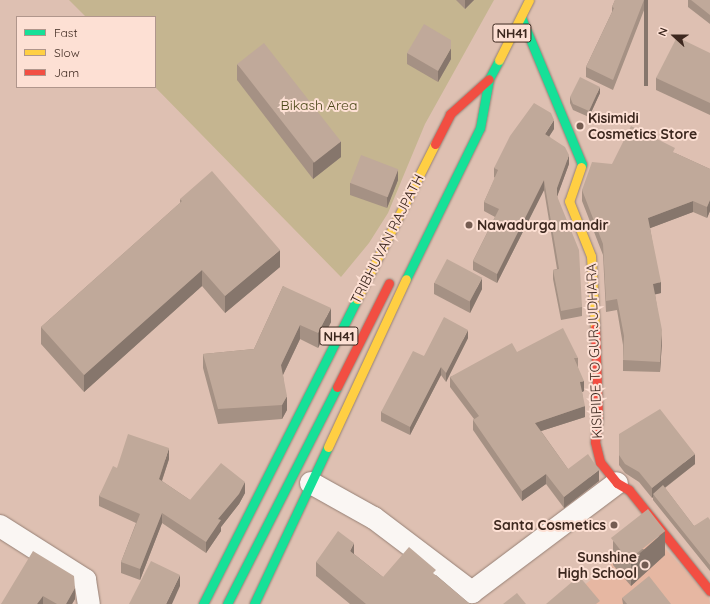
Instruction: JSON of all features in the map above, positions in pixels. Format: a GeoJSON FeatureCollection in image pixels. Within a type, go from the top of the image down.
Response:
{"type":"FeatureCollection","features":[{"type":"Feature","properties":{"kind":"main road","name":"TRIBHUVAN RAJPATH"},"geometry":{"type":"LineString","coordinates":[[254,604],[443,201],[480,128],[489,79],[529,0]]}},
{"type":"Feature","properties":{"kind":"main road","name":"KISIPIDE TO GURJUDHARA"},"geometry":{"type":"LineString","coordinates":[[521,17],[582,164],[569,201],[591,256],[596,352],[596,442],[600,462],[617,483],[629,490],[710,591]]}},
{"type":"Feature","properties":{"kind":"main road","name":"TRIBHUVAN RAJPATH"},"geometry":{"type":"LineString","coordinates":[[204,604],[450,114],[489,79]]}},
{"type":"Feature","properties":{"kind":"main road"},"geometry":{"type":"LineString","coordinates":[[424,222],[443,201]]}},
{"type":"Feature","properties":{"kind":"main road"},"geometry":{"type":"LineString","coordinates":[[228,604],[393,274]]}},
{"type":"Feature","properties":{"kind":"street"},"geometry":{"type":"LineString","coordinates":[[311,484],[374,518],[472,592],[617,483]]}},
{"type":"Feature","properties":{"kind":"street"},"geometry":{"type":"LineString","coordinates":[[0,526],[85,580],[89,604]]}},
{"type":"Feature","properties":{"kind":"shaded area","name":"Sunshine High School"},"geometry":{"type":"Polygon","coordinates":[[[651,533],[709,597],[710,604],[560,604],[651,533]]]}},
{"type":"Feature","properties":{"kind":"green space","name":"Bikash Area"},"geometry":{"type":"Polygon","coordinates":[[[69,0],[494,0],[425,124],[388,213],[369,243],[341,277],[156,88],[156,16],[85,16],[69,0]]]}},
{"type":"Feature","properties":{"kind":"building"},"geometry":{"type":"Polygon","coordinates":[[[615,0],[644,0],[613,80],[586,67],[614,8],[612,7],[615,0]]]}},
{"type":"Feature","properties":{"kind":"building"},"geometry":{"type":"Polygon","coordinates":[[[691,0],[710,0],[710,15],[691,0]]]}},
{"type":"Feature","properties":{"kind":"building"},"geometry":{"type":"Polygon","coordinates":[[[424,24],[451,40],[451,48],[438,71],[407,53],[424,24]]]}},
{"type":"Feature","properties":{"kind":"building"},"geometry":{"type":"Polygon","coordinates":[[[677,37],[710,53],[710,103],[656,78],[677,37]]]}},
{"type":"Feature","properties":{"kind":"building"},"geometry":{"type":"Polygon","coordinates":[[[264,43],[341,142],[314,162],[237,64],[264,43]]]}},
{"type":"Feature","properties":{"kind":"building"},"geometry":{"type":"Polygon","coordinates":[[[580,77],[600,87],[589,111],[573,104],[570,97],[580,77]]]}},
{"type":"Feature","properties":{"kind":"building"},"geometry":{"type":"Polygon","coordinates":[[[534,103],[551,113],[554,120],[545,134],[565,147],[569,155],[557,188],[557,196],[579,250],[582,307],[561,311],[553,270],[559,269],[544,180],[497,274],[473,261],[499,209],[484,202],[498,170],[494,168],[510,136],[534,103]]]}},
{"type":"Feature","properties":{"kind":"building"},"geometry":{"type":"Polygon","coordinates":[[[631,126],[675,148],[673,152],[710,169],[710,200],[707,207],[693,201],[648,218],[661,282],[653,284],[662,330],[660,362],[623,360],[624,336],[617,299],[606,301],[603,244],[582,190],[592,162],[612,164],[631,126]]]}},
{"type":"Feature","properties":{"kind":"building"},"geometry":{"type":"Polygon","coordinates":[[[361,155],[398,169],[388,197],[350,183],[361,155]]]}},
{"type":"Feature","properties":{"kind":"building"},"geometry":{"type":"Polygon","coordinates":[[[212,171],[280,250],[225,296],[202,270],[84,375],[41,327],[182,201],[180,199],[212,171]]]}},
{"type":"Feature","properties":{"kind":"building"},"geometry":{"type":"Polygon","coordinates":[[[447,259],[482,278],[470,302],[434,283],[447,259]]]}},
{"type":"Feature","properties":{"kind":"building"},"geometry":{"type":"Polygon","coordinates":[[[283,286],[331,308],[318,333],[300,325],[281,365],[287,396],[282,405],[218,409],[203,354],[254,349],[283,286]]]}},
{"type":"Feature","properties":{"kind":"building"},"geometry":{"type":"Polygon","coordinates":[[[444,317],[468,330],[446,373],[441,367],[410,427],[381,412],[413,351],[424,356],[444,317]]]}},
{"type":"Feature","properties":{"kind":"building"},"geometry":{"type":"Polygon","coordinates":[[[563,328],[578,358],[574,358],[584,381],[580,382],[585,406],[535,423],[568,469],[588,454],[599,470],[564,497],[546,474],[522,491],[473,420],[479,416],[450,377],[512,343],[517,352],[563,328]]]}},
{"type":"Feature","properties":{"kind":"building"},"geometry":{"type":"Polygon","coordinates":[[[660,409],[695,454],[652,488],[639,472],[625,464],[619,455],[619,434],[660,409]]]}},
{"type":"Feature","properties":{"kind":"building"},"geometry":{"type":"Polygon","coordinates":[[[128,434],[169,448],[159,479],[190,500],[221,463],[245,482],[239,494],[218,519],[221,520],[206,542],[162,513],[140,569],[121,562],[140,514],[99,496],[113,466],[117,468],[128,434]]]}},
{"type":"Feature","properties":{"kind":"building"},"geometry":{"type":"Polygon","coordinates":[[[663,485],[694,526],[708,517],[710,520],[710,565],[653,494],[663,485]]]}},
{"type":"Feature","properties":{"kind":"building"},"geometry":{"type":"Polygon","coordinates":[[[648,509],[665,531],[628,560],[611,538],[648,509]]]}},
{"type":"Feature","properties":{"kind":"building"},"geometry":{"type":"Polygon","coordinates":[[[338,531],[354,543],[350,551],[383,577],[409,547],[436,570],[433,573],[470,604],[366,604],[316,562],[338,531]]]}},
{"type":"Feature","properties":{"kind":"building"},"geometry":{"type":"Polygon","coordinates":[[[33,551],[74,576],[75,588],[66,604],[57,604],[43,596],[37,604],[1,604],[33,551]]]}},
{"type":"Feature","properties":{"kind":"building"},"geometry":{"type":"Polygon","coordinates":[[[151,561],[180,575],[166,604],[129,604],[151,561]]]}},
{"type":"Feature","properties":{"kind":"building"},"geometry":{"type":"Polygon","coordinates":[[[579,576],[600,601],[596,604],[546,604],[579,576]]]}},
{"type":"Feature","properties":{"kind":"building"},"geometry":{"type":"Polygon","coordinates":[[[649,576],[671,604],[627,604],[622,598],[649,576]]]}},
{"type":"Feature","properties":{"kind":"building"},"geometry":{"type":"Polygon","coordinates":[[[517,593],[526,604],[503,604],[517,593]]]}},
{"type":"Feature","properties":{"kind":"traffic: fast"},"geometry":{"type":"LineString","coordinates":[[521,17],[582,164],[581,167]]}},
{"type":"Feature","properties":{"kind":"traffic: fast"},"geometry":{"type":"LineString","coordinates":[[406,279],[480,128],[489,79],[499,60]]}},
{"type":"Feature","properties":{"kind":"traffic: fast"},"geometry":{"type":"LineString","coordinates":[[203,604],[357,299]]}},
{"type":"Feature","properties":{"kind":"traffic: fast"},"geometry":{"type":"LineString","coordinates":[[227,604],[337,387]]}},
{"type":"Feature","properties":{"kind":"traffic: fast"},"geometry":{"type":"LineString","coordinates":[[254,604],[328,447]]}},
{"type":"Feature","properties":{"kind":"traffic: slow"},"geometry":{"type":"LineString","coordinates":[[499,60],[529,0]]}},
{"type":"Feature","properties":{"kind":"traffic: slow"},"geometry":{"type":"LineString","coordinates":[[357,299],[435,144]]}},
{"type":"Feature","properties":{"kind":"traffic: slow"},"geometry":{"type":"LineString","coordinates":[[581,167],[569,201],[591,256],[595,328]]}},
{"type":"Feature","properties":{"kind":"traffic: slow"},"geometry":{"type":"LineString","coordinates":[[328,447],[406,279]]}},
{"type":"Feature","properties":{"kind":"traffic: jam"},"geometry":{"type":"LineString","coordinates":[[435,144],[450,114],[489,79]]}},
{"type":"Feature","properties":{"kind":"traffic: jam"},"geometry":{"type":"LineString","coordinates":[[337,387],[389,283]]}},
{"type":"Feature","properties":{"kind":"traffic: jam"},"geometry":{"type":"LineString","coordinates":[[595,328],[598,418],[595,442],[600,462],[617,483],[629,490],[710,591]]}},
{"type":"Feature","properties":{"kind":"place","name":"Kisimidi Cosmetics Store"},"geometry":{"type":"Point","coordinates":[580,126]}},
{"type":"Feature","properties":{"kind":"place","name":"Nawadurga mandir"},"geometry":{"type":"Point","coordinates":[469,225]}},
{"type":"Feature","properties":{"kind":"place","name":"Santa Cosmetics"},"geometry":{"type":"Point","coordinates":[614,525]}},
{"type":"Feature","properties":{"kind":"place","name":"Sunshine High School"},"geometry":{"type":"Point","coordinates":[645,565]}}]}
